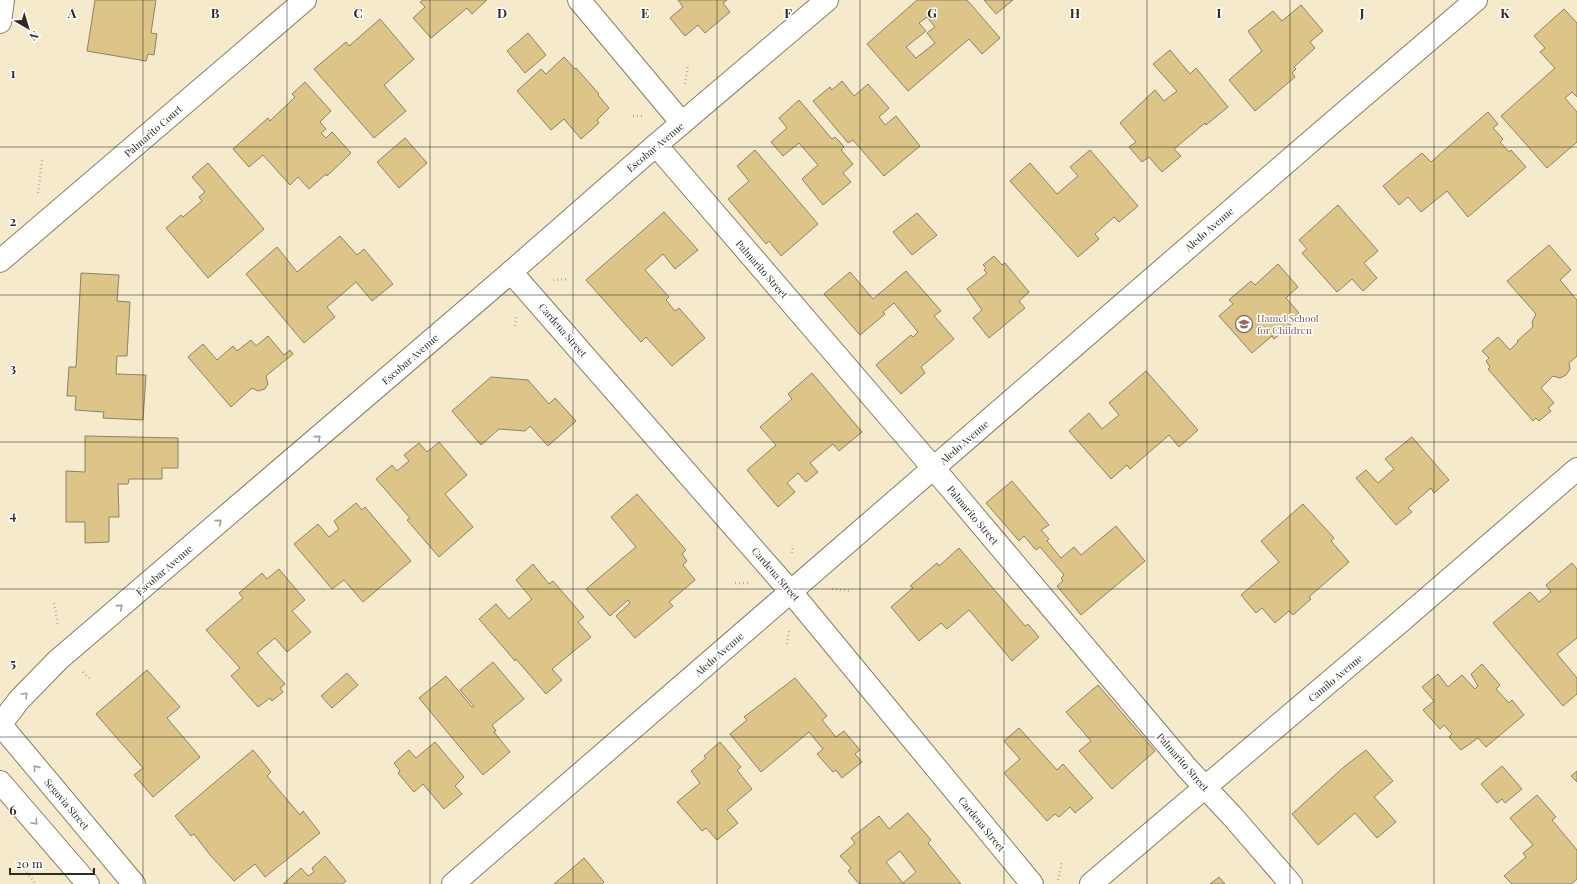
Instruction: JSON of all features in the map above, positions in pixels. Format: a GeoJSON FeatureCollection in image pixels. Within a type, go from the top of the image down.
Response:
{"type":"FeatureCollection","features":[{"type":"Feature","properties":{"kind":"street"},"geometry":{"type":"LineString","coordinates":[[0,22],[3,0]]}},
{"type":"Feature","properties":{"kind":"street","name":"Palmarito Court"},"geometry":{"type":"LineString","coordinates":[[0,261],[305,0]]}},
{"type":"Feature","properties":{"kind":"street"},"geometry":{"type":"LineString","coordinates":[[579,0],[682,123]]}},
{"type":"Feature","properties":{"kind":"street","name":"Escobar Avenue"},"geometry":{"type":"LineString","coordinates":[[0,725],[19,700],[58,660],[511,272],[656,145],[827,0]]}},
{"type":"Feature","properties":{"kind":"street","name":"Aledo Avenue"},"geometry":{"type":"LineString","coordinates":[[453,884],[934,469],[1324,129],[1476,0]]}},
{"type":"Feature","properties":{"kind":"street","name":"Palmarito Street"},"geometry":{"type":"LineString","coordinates":[[656,145],[1205,788],[1233,817],[1291,884]]}},
{"type":"Feature","properties":{"kind":"street","name":"Cardena Street"},"geometry":{"type":"LineString","coordinates":[[511,272],[791,592],[1032,884]]}},
{"type":"Feature","properties":{"kind":"street","name":"Camilo Avenue"},"geometry":{"type":"LineString","coordinates":[[1091,884],[1577,470]]}},
{"type":"Feature","properties":{"kind":"street","name":"Segovia Street"},"geometry":{"type":"LineString","coordinates":[[0,725],[134,884]]}},
{"type":"Feature","properties":{"kind":"street"},"geometry":{"type":"LineString","coordinates":[[0,782],[88,884]]}},
{"type":"Feature","properties":{"kind":"path"},"geometry":{"type":"LineString","coordinates":[[685,84],[688,64]]}},
{"type":"Feature","properties":{"kind":"path"},"geometry":{"type":"LineString","coordinates":[[38,199],[42,160]]}},
{"type":"Feature","properties":{"kind":"path"},"geometry":{"type":"LineString","coordinates":[[548,280],[567,279]]}},
{"type":"Feature","properties":{"kind":"path"},"geometry":{"type":"LineString","coordinates":[[826,589],[852,591]]}},
{"type":"Feature","properties":{"kind":"path"},"geometry":{"type":"LineString","coordinates":[[54,603],[58,631]]}},
{"type":"Feature","properties":{"kind":"path"},"geometry":{"type":"LineString","coordinates":[[787,644],[789,626]]}},
{"type":"Feature","properties":{"kind":"path"},"geometry":{"type":"LineString","coordinates":[[1058,882],[1062,861]]}},
{"type":"Feature","properties":{"kind":"path"},"geometry":{"type":"LineString","coordinates":[[24,869],[36,884]]}},
{"type":"Feature","properties":{"kind":"building"},"geometry":{"type":"Polygon","coordinates":[[[95,0],[156,0],[151,33],[157,34],[154,55],[148,54],[146,61],[87,51],[95,0]]]}},
{"type":"Feature","properties":{"kind":"building"},"geometry":{"type":"Polygon","coordinates":[[[423,0],[487,0],[472,14],[467,8],[431,38],[413,18],[425,7],[420,2],[423,0]]]}},
{"type":"Feature","properties":{"kind":"building"},"geometry":{"type":"Polygon","coordinates":[[[678,0],[727,0],[723,3],[730,12],[705,33],[698,25],[685,36],[670,18],[683,7],[678,0]]]}},
{"type":"Feature","properties":{"kind":"building"},"geometry":{"type":"Polygon","coordinates":[[[917,0],[967,0],[1000,38],[982,54],[969,39],[908,91],[867,44],[917,0]],[[927,17],[919,23],[926,31],[906,47],[916,58],[935,43],[927,33],[935,27],[927,17]]]}},
{"type":"Feature","properties":{"kind":"building"},"geometry":{"type":"Polygon","coordinates":[[[984,0],[1013,0],[996,14],[984,0]]]}},
{"type":"Feature","properties":{"kind":"building"},"geometry":{"type":"Polygon","coordinates":[[[1301,5],[1323,31],[1310,42],[1315,48],[1294,67],[1296,69],[1292,73],[1295,77],[1255,111],[1229,80],[1262,51],[1248,31],[1273,11],[1282,21],[1301,5]]]}},
{"type":"Feature","properties":{"kind":"building"},"geometry":{"type":"Polygon","coordinates":[[[1564,9],[1577,23],[1577,97],[1572,92],[1565,98],[1577,112],[1577,142],[1547,168],[1501,116],[1555,68],[1540,52],[1545,48],[1534,36],[1564,9]]]}},
{"type":"Feature","properties":{"kind":"building"},"geometry":{"type":"Polygon","coordinates":[[[380,19],[414,59],[384,85],[406,111],[374,138],[314,69],[346,42],[349,46],[380,19]]]}},
{"type":"Feature","properties":{"kind":"building"},"geometry":{"type":"Polygon","coordinates":[[[528,33],[546,55],[525,73],[507,51],[528,33]]]}},
{"type":"Feature","properties":{"kind":"building"},"geometry":{"type":"Polygon","coordinates":[[[1170,50],[1190,74],[1196,68],[1228,107],[1206,125],[1205,123],[1174,149],[1181,156],[1162,172],[1149,157],[1142,162],[1129,147],[1136,142],[1120,123],[1155,90],[1164,101],[1177,91],[1153,64],[1170,50]]]}},
{"type":"Feature","properties":{"kind":"building"},"geometry":{"type":"Polygon","coordinates":[[[564,57],[599,94],[598,95],[609,108],[597,120],[599,123],[581,139],[564,119],[551,130],[517,91],[541,69],[546,74],[564,57]]]}},
{"type":"Feature","properties":{"kind":"building"},"geometry":{"type":"Polygon","coordinates":[[[842,81],[854,96],[868,84],[889,108],[879,117],[885,125],[896,116],[920,146],[884,176],[853,140],[848,143],[813,101],[830,87],[832,90],[842,81]]]}},
{"type":"Feature","properties":{"kind":"building"},"geometry":{"type":"Polygon","coordinates":[[[305,82],[331,111],[320,122],[326,129],[321,133],[326,138],[332,132],[351,153],[327,176],[326,174],[309,189],[298,177],[290,185],[263,155],[249,167],[233,149],[268,118],[270,121],[295,97],[292,94],[305,82]]]}},
{"type":"Feature","properties":{"kind":"building"},"geometry":{"type":"Polygon","coordinates":[[[799,100],[832,139],[835,137],[840,142],[844,147],[841,150],[853,164],[843,173],[851,182],[823,205],[802,179],[818,165],[799,143],[783,156],[771,142],[787,128],[779,118],[799,100]]]}},
{"type":"Feature","properties":{"kind":"building"},"geometry":{"type":"Polygon","coordinates":[[[1488,112],[1498,124],[1493,128],[1503,139],[1500,142],[1509,152],[1511,150],[1526,167],[1468,217],[1447,191],[1421,212],[1408,197],[1399,205],[1383,186],[1422,153],[1431,162],[1488,112]]]}},
{"type":"Feature","properties":{"kind":"building"},"geometry":{"type":"Polygon","coordinates":[[[405,138],[427,163],[399,188],[377,162],[405,138]]]}},
{"type":"Feature","properties":{"kind":"building"},"geometry":{"type":"Polygon","coordinates":[[[755,150],[818,224],[781,256],[769,241],[766,244],[728,199],[749,181],[737,166],[755,150]]]}},
{"type":"Feature","properties":{"kind":"building"},"geometry":{"type":"Polygon","coordinates":[[[1090,150],[1138,206],[1119,222],[1114,217],[1095,234],[1099,239],[1078,257],[1010,181],[1030,163],[1057,194],[1078,176],[1070,167],[1090,150]]]}},
{"type":"Feature","properties":{"kind":"building"},"geometry":{"type":"Polygon","coordinates":[[[208,163],[264,229],[208,278],[166,228],[181,215],[183,217],[202,201],[199,197],[205,192],[192,177],[208,163]]]}},
{"type":"Feature","properties":{"kind":"building"},"geometry":{"type":"Polygon","coordinates":[[[1338,205],[1378,251],[1364,263],[1377,278],[1363,291],[1352,279],[1337,292],[1302,253],[1307,249],[1299,240],[1338,205]]]}},
{"type":"Feature","properties":{"kind":"building"},"geometry":{"type":"Polygon","coordinates":[[[664,212],[698,250],[675,269],[663,254],[645,270],[669,297],[666,300],[675,311],[679,308],[705,338],[672,366],[646,337],[641,342],[586,280],[664,212]]]}},
{"type":"Feature","properties":{"kind":"building"},"geometry":{"type":"Polygon","coordinates":[[[917,213],[937,235],[912,255],[893,232],[917,213]]]}},
{"type":"Feature","properties":{"kind":"building"},"geometry":{"type":"Polygon","coordinates":[[[340,236],[357,255],[364,249],[393,284],[372,301],[356,282],[327,307],[335,317],[304,343],[246,274],[277,247],[297,272],[340,236]]]}},
{"type":"Feature","properties":{"kind":"building"},"geometry":{"type":"Polygon","coordinates":[[[1549,245],[1571,270],[1560,280],[1577,300],[1577,356],[1569,363],[1570,369],[1566,375],[1560,378],[1553,376],[1541,388],[1554,403],[1548,408],[1551,411],[1539,421],[1536,418],[1533,421],[1488,369],[1490,367],[1486,361],[1489,358],[1482,351],[1498,337],[1510,350],[1518,342],[1517,341],[1533,327],[1532,322],[1536,314],[1507,281],[1549,245]]]}},
{"type":"Feature","properties":{"kind":"building"},"geometry":{"type":"Polygon","coordinates":[[[994,256],[1002,265],[1005,263],[1029,292],[1019,301],[1025,308],[989,338],[973,318],[982,310],[967,289],[987,273],[984,270],[986,268],[983,265],[994,256]]]}},
{"type":"Feature","properties":{"kind":"building"},"geometry":{"type":"Polygon","coordinates":[[[1278,264],[1298,287],[1286,298],[1299,313],[1288,323],[1290,326],[1274,339],[1272,336],[1252,353],[1219,316],[1233,304],[1229,300],[1251,281],[1255,285],[1278,264]]]}},
{"type":"Feature","properties":{"kind":"building"},"geometry":{"type":"Polygon","coordinates":[[[906,271],[941,311],[934,316],[954,339],[921,367],[925,373],[901,394],[876,365],[911,335],[913,337],[918,332],[894,303],[883,312],[885,314],[860,335],[824,294],[850,272],[873,299],[906,271]]]}},
{"type":"Feature","properties":{"kind":"building"},"geometry":{"type":"Polygon","coordinates":[[[81,273],[119,275],[117,301],[130,302],[127,356],[117,356],[116,374],[146,375],[143,420],[103,418],[104,412],[75,410],[76,396],[67,396],[69,367],[76,367],[81,273]]]}},
{"type":"Feature","properties":{"kind":"building"},"geometry":{"type":"Polygon","coordinates":[[[268,336],[284,355],[290,350],[293,354],[266,376],[268,384],[265,389],[258,391],[252,388],[231,407],[188,357],[203,344],[217,360],[233,346],[237,351],[251,340],[256,346],[268,336]]]}},
{"type":"Feature","properties":{"kind":"building"},"geometry":{"type":"Polygon","coordinates":[[[1146,371],[1198,430],[1179,447],[1169,435],[1130,469],[1127,465],[1111,479],[1069,431],[1089,413],[1102,429],[1119,415],[1109,403],[1146,371]]]}},
{"type":"Feature","properties":{"kind":"building"},"geometry":{"type":"Polygon","coordinates":[[[812,373],[862,432],[839,451],[833,444],[810,463],[818,472],[806,482],[798,473],[787,483],[795,492],[778,507],[747,470],[776,445],[760,427],[792,399],[788,394],[812,373]]]}},
{"type":"Feature","properties":{"kind":"building"},"geometry":{"type":"Polygon","coordinates":[[[491,377],[528,380],[549,404],[555,398],[576,421],[548,446],[530,426],[525,431],[499,429],[481,445],[452,411],[491,377]]]}},
{"type":"Feature","properties":{"kind":"building"},"geometry":{"type":"Polygon","coordinates":[[[85,436],[178,438],[178,468],[162,468],[162,479],[129,479],[128,484],[118,484],[119,517],[109,517],[109,542],[85,543],[85,522],[66,522],[66,471],[85,472],[85,436]]]}},
{"type":"Feature","properties":{"kind":"building"},"geometry":{"type":"Polygon","coordinates":[[[1412,437],[1449,480],[1434,493],[1431,488],[1408,508],[1412,512],[1396,525],[1356,478],[1366,470],[1378,483],[1394,469],[1385,459],[1412,437]]]}},
{"type":"Feature","properties":{"kind":"building"},"geometry":{"type":"Polygon","coordinates":[[[439,442],[467,475],[445,494],[473,527],[439,557],[407,520],[410,518],[376,479],[392,465],[397,471],[409,461],[404,455],[419,443],[427,452],[439,442]]]}},
{"type":"Feature","properties":{"kind":"building"},"geometry":{"type":"Polygon","coordinates":[[[1012,481],[1049,525],[1041,530],[1049,539],[1047,541],[1061,558],[1074,547],[1081,555],[1116,526],[1145,561],[1081,615],[1057,586],[1063,581],[1061,578],[1064,575],[1040,547],[1036,550],[1024,536],[1019,541],[986,503],[1012,481]]]}},
{"type":"Feature","properties":{"kind":"building"},"geometry":{"type":"Polygon","coordinates":[[[637,494],[686,550],[682,554],[687,561],[683,565],[695,580],[669,602],[673,606],[635,638],[616,616],[630,603],[628,600],[610,616],[586,589],[636,547],[611,517],[637,494]]]}},
{"type":"Feature","properties":{"kind":"building"},"geometry":{"type":"Polygon","coordinates":[[[356,503],[362,510],[365,507],[411,561],[363,602],[344,580],[332,589],[294,544],[318,524],[329,537],[339,529],[334,521],[356,503]]]}},
{"type":"Feature","properties":{"kind":"building"},"geometry":{"type":"Polygon","coordinates":[[[1303,504],[1334,538],[1331,541],[1349,562],[1309,597],[1311,599],[1293,615],[1289,611],[1275,623],[1262,608],[1256,613],[1241,595],[1279,562],[1261,541],[1303,504]]]}},
{"type":"Feature","properties":{"kind":"building"},"geometry":{"type":"Polygon","coordinates":[[[959,548],[1025,626],[1028,624],[1039,637],[1012,661],[969,610],[947,629],[941,623],[919,641],[891,607],[913,588],[910,586],[937,563],[939,566],[959,548]]]}},
{"type":"Feature","properties":{"kind":"building"},"geometry":{"type":"Polygon","coordinates":[[[1572,563],[1577,569],[1577,638],[1557,654],[1577,678],[1577,694],[1563,706],[1493,623],[1530,592],[1539,602],[1551,592],[1546,585],[1572,563]]]}},
{"type":"Feature","properties":{"kind":"building"},"geometry":{"type":"Polygon","coordinates":[[[533,564],[549,584],[553,581],[584,617],[578,622],[591,637],[552,669],[562,680],[546,694],[479,619],[496,604],[509,619],[532,599],[516,580],[533,564]]]}},
{"type":"Feature","properties":{"kind":"building"},"geometry":{"type":"Polygon","coordinates":[[[279,569],[305,600],[292,611],[311,632],[287,652],[275,638],[257,653],[285,684],[280,688],[283,692],[272,701],[270,698],[258,707],[231,676],[240,668],[206,630],[243,598],[239,593],[262,573],[267,579],[279,569]]]}},
{"type":"Feature","properties":{"kind":"building"},"geometry":{"type":"Polygon","coordinates":[[[493,662],[524,699],[492,725],[496,731],[494,732],[510,752],[483,775],[419,698],[446,676],[472,707],[474,706],[460,690],[493,662]]]}},
{"type":"Feature","properties":{"kind":"building"},"geometry":{"type":"Polygon","coordinates":[[[1482,664],[1500,685],[1496,689],[1509,703],[1512,700],[1524,715],[1486,747],[1478,738],[1461,750],[1449,737],[1452,734],[1444,725],[1440,729],[1423,710],[1434,701],[1422,687],[1438,674],[1448,687],[1462,675],[1475,689],[1478,686],[1471,674],[1482,664]]]}},
{"type":"Feature","properties":{"kind":"building"},"geometry":{"type":"Polygon","coordinates":[[[147,670],[180,707],[167,718],[200,757],[153,797],[134,775],[143,768],[96,714],[147,670]]]}},
{"type":"Feature","properties":{"kind":"building"},"geometry":{"type":"Polygon","coordinates":[[[347,673],[358,685],[332,708],[321,696],[347,673]]]}},
{"type":"Feature","properties":{"kind":"building"},"geometry":{"type":"Polygon","coordinates":[[[795,678],[827,716],[822,720],[836,737],[844,731],[860,750],[855,754],[862,762],[842,778],[836,770],[833,772],[817,754],[823,749],[809,732],[761,772],[730,734],[747,720],[744,717],[795,678]]]}},
{"type":"Feature","properties":{"kind":"building"},"geometry":{"type":"Polygon","coordinates":[[[1098,685],[1155,751],[1112,789],[1079,751],[1091,741],[1066,712],[1098,685]]]}},
{"type":"Feature","properties":{"kind":"building"},"geometry":{"type":"Polygon","coordinates":[[[1019,728],[1057,770],[1063,764],[1093,798],[1075,813],[1070,807],[1059,817],[1055,814],[1047,821],[1004,773],[1020,759],[1004,741],[1019,728]]]}},
{"type":"Feature","properties":{"kind":"building"},"geometry":{"type":"Polygon","coordinates":[[[435,742],[464,777],[455,786],[462,794],[444,809],[423,784],[414,792],[398,773],[400,771],[394,763],[409,750],[416,758],[435,742]]]}},
{"type":"Feature","properties":{"kind":"building"},"geometry":{"type":"Polygon","coordinates":[[[720,742],[741,767],[737,770],[752,789],[727,810],[738,823],[717,840],[706,828],[702,831],[677,802],[700,783],[691,771],[706,758],[704,756],[720,742]]]}},
{"type":"Feature","properties":{"kind":"building"},"geometry":{"type":"Polygon","coordinates":[[[253,750],[271,772],[267,776],[300,815],[303,811],[320,833],[265,877],[255,864],[234,881],[210,855],[194,834],[191,836],[175,816],[253,750]]]}},
{"type":"Feature","properties":{"kind":"building"},"geometry":{"type":"Polygon","coordinates":[[[1366,750],[1393,781],[1374,797],[1396,822],[1377,838],[1355,813],[1318,845],[1292,814],[1345,766],[1366,750]]]}},
{"type":"Feature","properties":{"kind":"building"},"geometry":{"type":"Polygon","coordinates":[[[1502,766],[1522,789],[1505,803],[1502,799],[1497,803],[1481,784],[1502,766]]]}},
{"type":"Feature","properties":{"kind":"building"},"geometry":{"type":"Polygon","coordinates":[[[1577,771],[1577,782],[1571,776],[1577,771]]]}},
{"type":"Feature","properties":{"kind":"building"},"geometry":{"type":"Polygon","coordinates":[[[1537,795],[1556,817],[1552,820],[1577,850],[1577,879],[1571,884],[1512,884],[1504,876],[1526,857],[1523,853],[1533,845],[1510,818],[1537,795]]]}},
{"type":"Feature","properties":{"kind":"building"},"geometry":{"type":"Polygon","coordinates":[[[908,813],[931,840],[928,843],[961,884],[859,884],[848,871],[851,868],[840,856],[855,843],[851,838],[879,816],[889,829],[908,813]],[[900,851],[886,862],[903,883],[916,872],[900,851]]]}},
{"type":"Feature","properties":{"kind":"building"},"geometry":{"type":"Polygon","coordinates":[[[325,856],[346,881],[343,884],[283,884],[301,868],[308,876],[314,872],[312,868],[325,856]]]}},
{"type":"Feature","properties":{"kind":"building"},"geometry":{"type":"Polygon","coordinates":[[[584,858],[604,882],[602,884],[554,884],[584,858]]]}},
{"type":"Feature","properties":{"kind":"building"},"geometry":{"type":"Polygon","coordinates":[[[1219,877],[1225,884],[1210,884],[1219,877]]]}},
{"type":"Feature","properties":{"kind":"place","name":"Hamel School for Children"},"geometry":{"type":"Point","coordinates":[1244,324]}}]}
